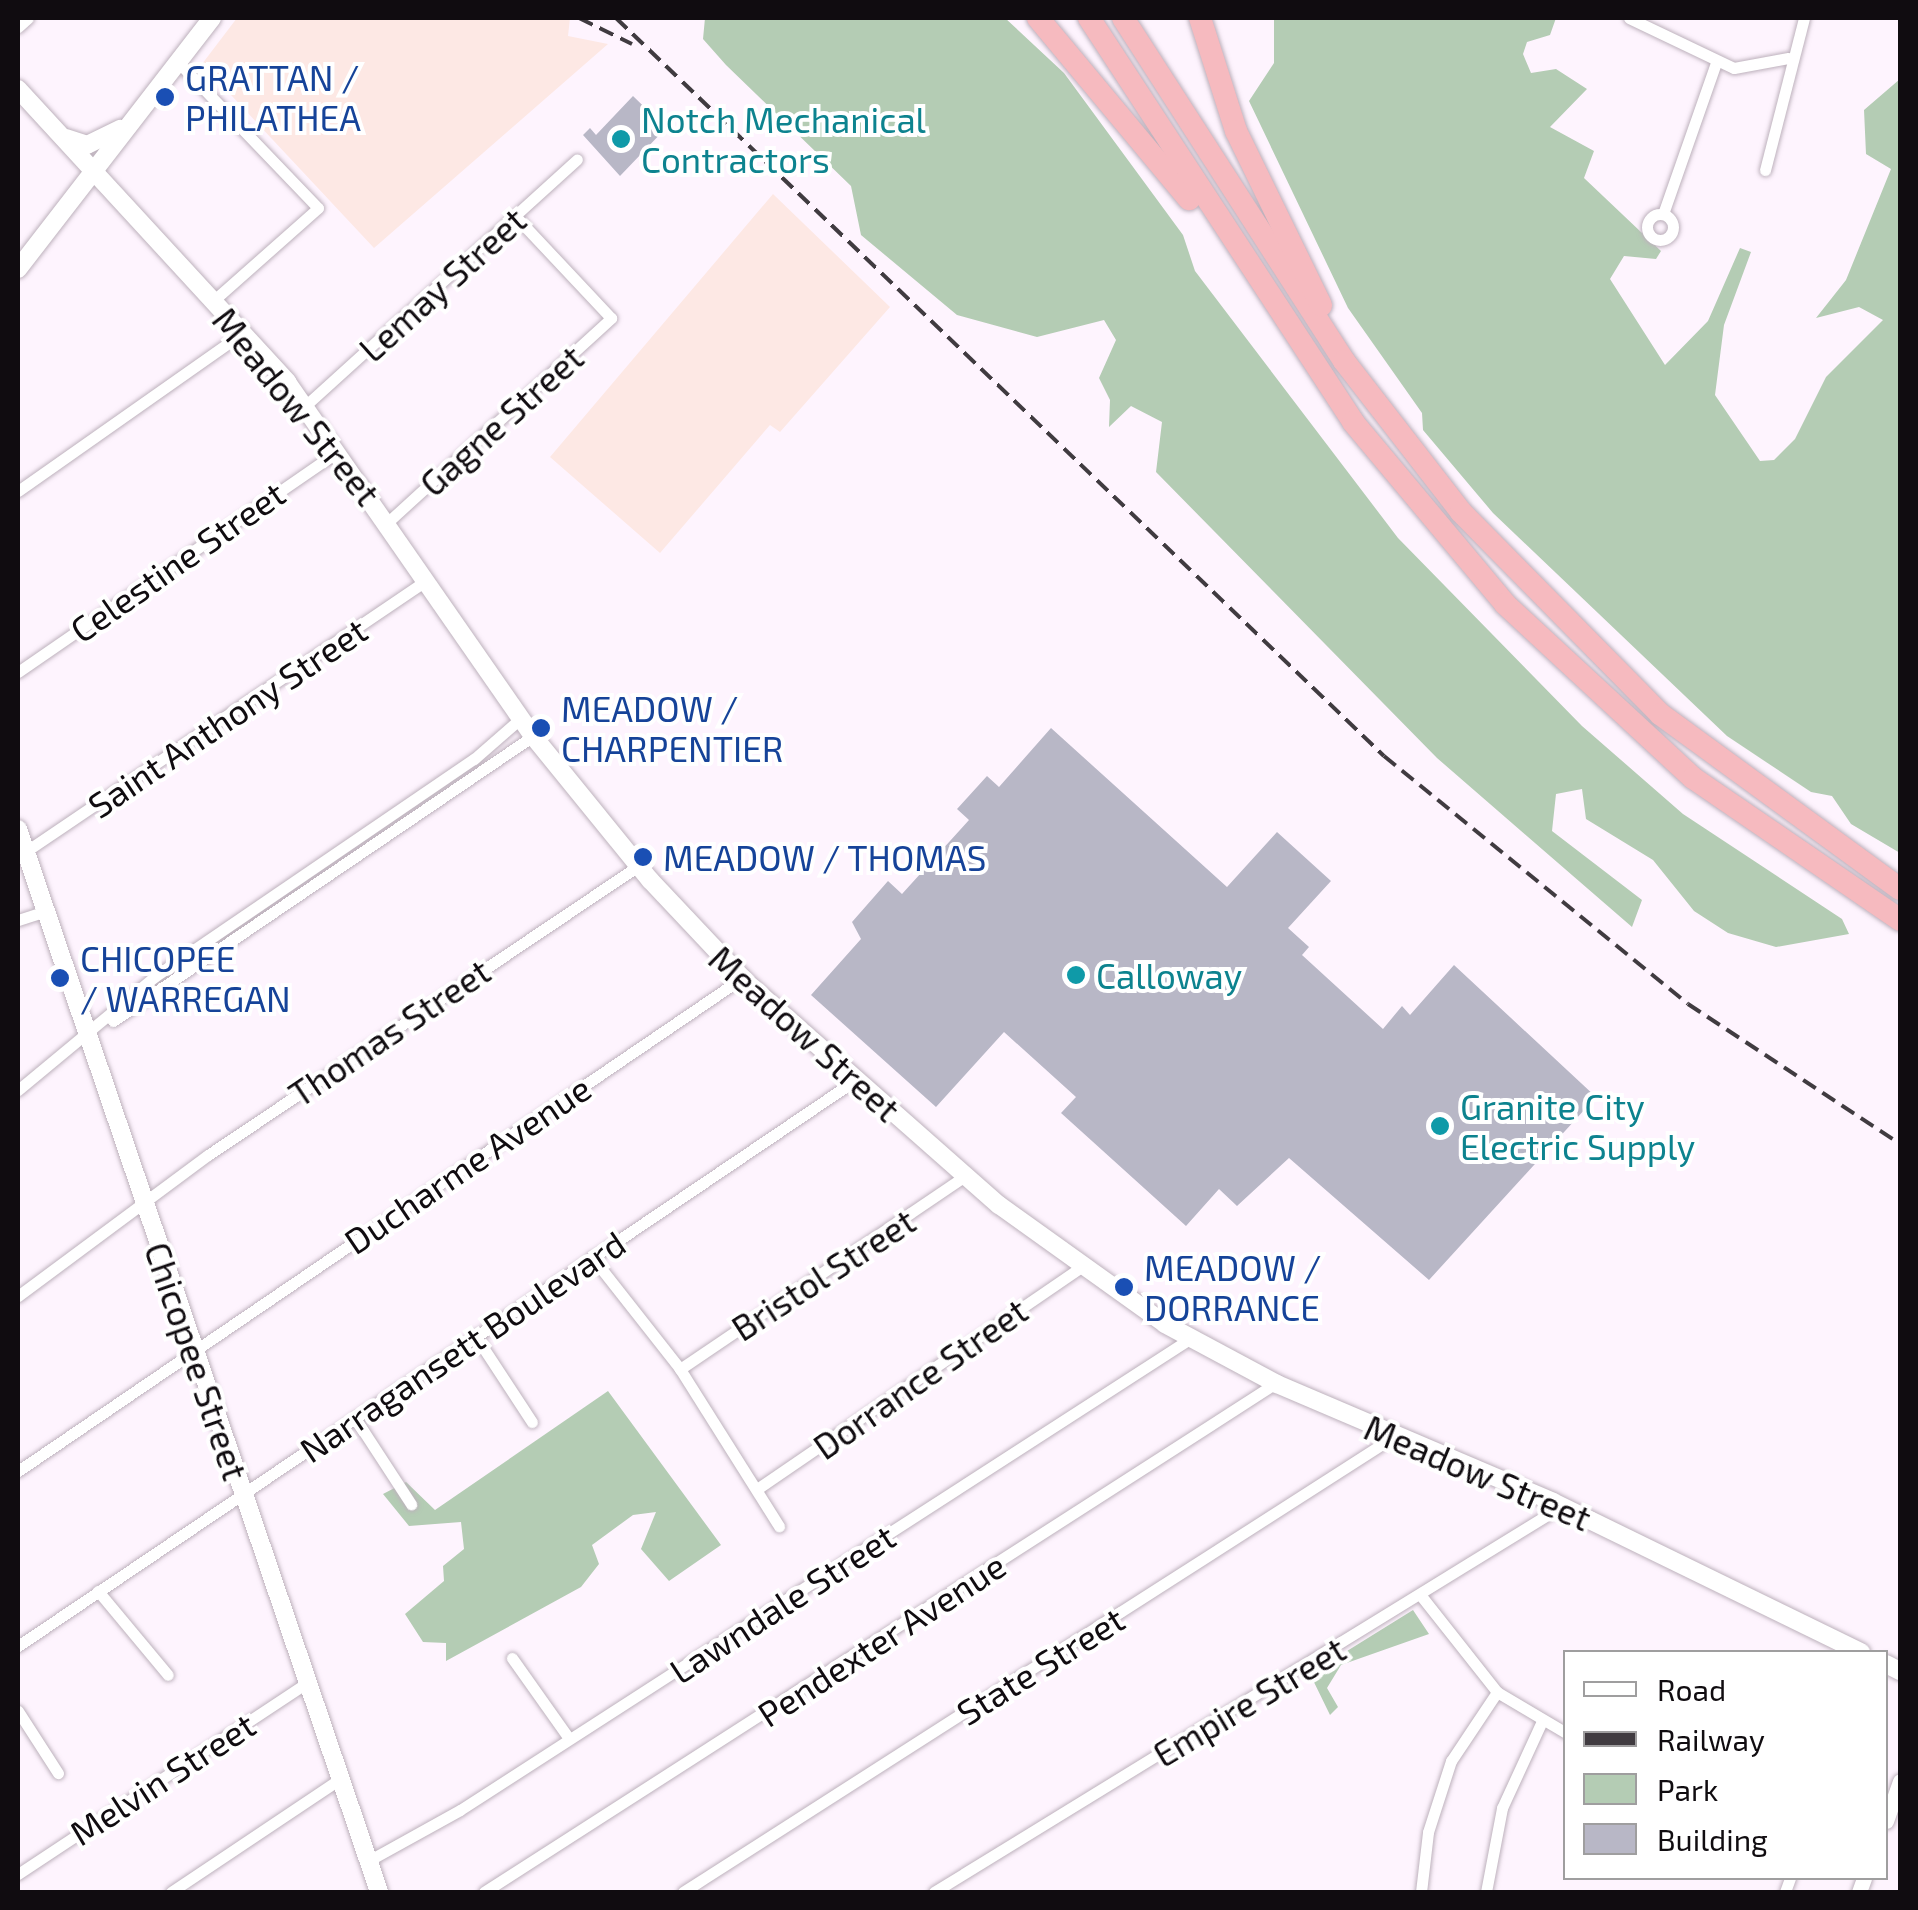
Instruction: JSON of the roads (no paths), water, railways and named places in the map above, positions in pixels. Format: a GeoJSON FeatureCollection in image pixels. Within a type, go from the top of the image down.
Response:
{"type":"FeatureCollection","features":[{"type":"Feature","properties":{"kind":"highway"},"geometry":{"type":"LineString","coordinates":[[1038,18],[1280,316]]}},
{"type":"Feature","properties":{"kind":"highway"},"geometry":{"type":"LineString","coordinates":[[1089,18],[1280,316],[1404,489],[1554,654],[1692,778],[1900,920]]}},
{"type":"Feature","properties":{"kind":"highway"},"geometry":{"type":"LineString","coordinates":[[1123,18],[1364,388],[1548,609],[1660,714],[1900,890]]}},
{"type":"Feature","properties":{"kind":"highway"},"geometry":{"type":"LineString","coordinates":[[1200,18],[1236,131],[1364,388]]}},
{"type":"Feature","properties":{"kind":"main road"},"geometry":{"type":"LineString","coordinates":[[18,269],[212,18]]}},
{"type":"Feature","properties":{"kind":"main road","name":"Meadow Street"},"geometry":{"type":"LineString","coordinates":[[18,89],[243,333],[305,406],[389,521],[533,736],[638,866],[742,978],[965,1176],[1083,1266],[1191,1338],[1276,1383],[1562,1506],[1857,1650]]}},
{"type":"Feature","properties":{"kind":"main road"},"geometry":{"type":"LineString","coordinates":[[64,138],[88,144],[129,124]]}},
{"type":"Feature","properties":{"kind":"main road","name":"Chicopee Street"},"geometry":{"type":"LineString","coordinates":[[18,829],[378,1892]]}},
{"type":"Feature","properties":{"kind":"street"},"geometry":{"type":"LineString","coordinates":[[18,27],[28,18]]}},
{"type":"Feature","properties":{"kind":"street"},"geometry":{"type":"LineString","coordinates":[[1629,18],[1716,63],[1755,68],[1788,58]]}},
{"type":"Feature","properties":{"kind":"street"},"geometry":{"type":"LineString","coordinates":[[1765,170],[1788,58],[1804,18]]}},
{"type":"Feature","properties":{"kind":"street"},"geometry":{"type":"LineString","coordinates":[[178,62],[318,208],[213,301]]}},
{"type":"Feature","properties":{"kind":"street"},"geometry":{"type":"LineString","coordinates":[[1663,214],[1716,63]]}},
{"type":"Feature","properties":{"kind":"street","name":"Lemay Street"},"geometry":{"type":"LineString","coordinates":[[305,406],[517,218],[577,159]]}},
{"type":"Feature","properties":{"kind":"street","name":"Gagne Street"},"geometry":{"type":"LineString","coordinates":[[389,521],[611,318],[517,218]]}},
{"type":"Feature","properties":{"kind":"street"},"geometry":{"type":"LineString","coordinates":[[18,491],[243,333]]}},
{"type":"Feature","properties":{"kind":"street","name":"Celestine Street"},"geometry":{"type":"LineString","coordinates":[[18,672],[338,450]]}},
{"type":"Feature","properties":{"kind":"street","name":"Saint Anthony Street"},"geometry":{"type":"LineString","coordinates":[[26,852],[428,579]]}},
{"type":"Feature","properties":{"kind":"street"},"geometry":{"type":"LineString","coordinates":[[18,1090],[201,946],[399,811],[522,718]]}},
{"type":"Feature","properties":{"kind":"street"},"geometry":{"type":"LineString","coordinates":[[87,1035],[209,961],[533,736]]}},
{"type":"Feature","properties":{"kind":"street"},"geometry":{"type":"LineString","coordinates":[[399,811],[409,825]]}},
{"type":"Feature","properties":{"kind":"street","name":"Thomas Street"},"geometry":{"type":"LineString","coordinates":[[18,1296],[144,1202],[638,866]]}},
{"type":"Feature","properties":{"kind":"street"},"geometry":{"type":"LineString","coordinates":[[303,876],[313,891]]}},
{"type":"Feature","properties":{"kind":"street"},"geometry":{"type":"LineString","coordinates":[[18,920],[45,911]]}},
{"type":"Feature","properties":{"kind":"street"},"geometry":{"type":"LineString","coordinates":[[201,946],[209,961]]}},
{"type":"Feature","properties":{"kind":"street","name":"Ducharme Avenue"},"geometry":{"type":"LineString","coordinates":[[18,1471],[742,978]]}},
{"type":"Feature","properties":{"kind":"street","name":"Narragansett Boulevard"},"geometry":{"type":"LineString","coordinates":[[18,1646],[857,1079]]}},
{"type":"Feature","properties":{"kind":"street","name":"Bristol Street"},"geometry":{"type":"LineString","coordinates":[[680,1369],[965,1176]]}},
{"type":"Feature","properties":{"kind":"street"},"geometry":{"type":"LineString","coordinates":[[592,1257],[680,1369],[779,1526]]}},
{"type":"Feature","properties":{"kind":"street","name":"Dorrance Street"},"geometry":{"type":"LineString","coordinates":[[757,1488],[1083,1266]]}},
{"type":"Feature","properties":{"kind":"street"},"geometry":{"type":"LineString","coordinates":[[475,1336],[532,1422]]}},
{"type":"Feature","properties":{"kind":"street","name":"Lawndale Street"},"geometry":{"type":"LineString","coordinates":[[368,1860],[568,1737],[1191,1338]]}},
{"type":"Feature","properties":{"kind":"street","name":"Pendexter Avenue"},"geometry":{"type":"LineString","coordinates":[[484,1892],[1276,1383]]}},
{"type":"Feature","properties":{"kind":"street"},"geometry":{"type":"LineString","coordinates":[[355,1418],[411,1504]]}},
{"type":"Feature","properties":{"kind":"street","name":"State Street"},"geometry":{"type":"LineString","coordinates":[[683,1892],[1396,1436]]}},
{"type":"Feature","properties":{"kind":"street","name":"Empire Street"},"geometry":{"type":"LineString","coordinates":[[934,1892],[1422,1597],[1562,1506]]}},
{"type":"Feature","properties":{"kind":"street"},"geometry":{"type":"LineString","coordinates":[[98,1591],[168,1674]]}},
{"type":"Feature","properties":{"kind":"street"},"geometry":{"type":"LineString","coordinates":[[1422,1597],[1496,1692],[1563,1732]]}},
{"type":"Feature","properties":{"kind":"street"},"geometry":{"type":"LineString","coordinates":[[512,1658],[568,1737]]}},
{"type":"Feature","properties":{"kind":"street","name":"Melvin Street"},"geometry":{"type":"LineString","coordinates":[[18,1874],[307,1683]]}},
{"type":"Feature","properties":{"kind":"street"},"geometry":{"type":"LineString","coordinates":[[1421,1892],[1428,1832],[1451,1761],[1496,1692]]}},
{"type":"Feature","properties":{"kind":"street"},"geometry":{"type":"LineString","coordinates":[[18,1711],[58,1773]]}},
{"type":"Feature","properties":{"kind":"street"},"geometry":{"type":"LineString","coordinates":[[1486,1892],[1502,1808],[1542,1721]]}},
{"type":"Feature","properties":{"kind":"street"},"geometry":{"type":"LineString","coordinates":[[171,1892],[340,1779]]}},
{"type":"Feature","properties":{"kind":"street"},"geometry":{"type":"LineString","coordinates":[[1888,1815],[1900,1781]]}},
{"type":"Feature","properties":{"kind":"railway"},"geometry":{"type":"LineString","coordinates":[[579,18],[632,44]]}},
{"type":"Feature","properties":{"kind":"railway"},"geometry":{"type":"LineString","coordinates":[[616,18],[1384,756],[1688,1004],[1900,1144]]}},
{"type":"Feature","properties":{"kind":"place","name":"GRATTAN / PHILATHEA"},"geometry":{"type":"Point","coordinates":[165,97]}},
{"type":"Feature","properties":{"kind":"place","name":"Notch Mechanical Contractors"},"geometry":{"type":"Point","coordinates":[621,139]}},
{"type":"Feature","properties":{"kind":"place","name":"MEADOW / CHARPENTIER"},"geometry":{"type":"Point","coordinates":[541,728]}},
{"type":"Feature","properties":{"kind":"place","name":"MEADOW / THOMAS"},"geometry":{"type":"Point","coordinates":[643,857]}},
{"type":"Feature","properties":{"kind":"place","name":"Calloway"},"geometry":{"type":"Point","coordinates":[1076,975]}},
{"type":"Feature","properties":{"kind":"place","name":"CHICOPEE / WARREGAN"},"geometry":{"type":"Point","coordinates":[60,978]}},
{"type":"Feature","properties":{"kind":"place","name":"Granite City Electric Supply"},"geometry":{"type":"Point","coordinates":[1440,1126]}},
{"type":"Feature","properties":{"kind":"place","name":"MEADOW / DORRANCE"},"geometry":{"type":"Point","coordinates":[1124,1287]}}]}
